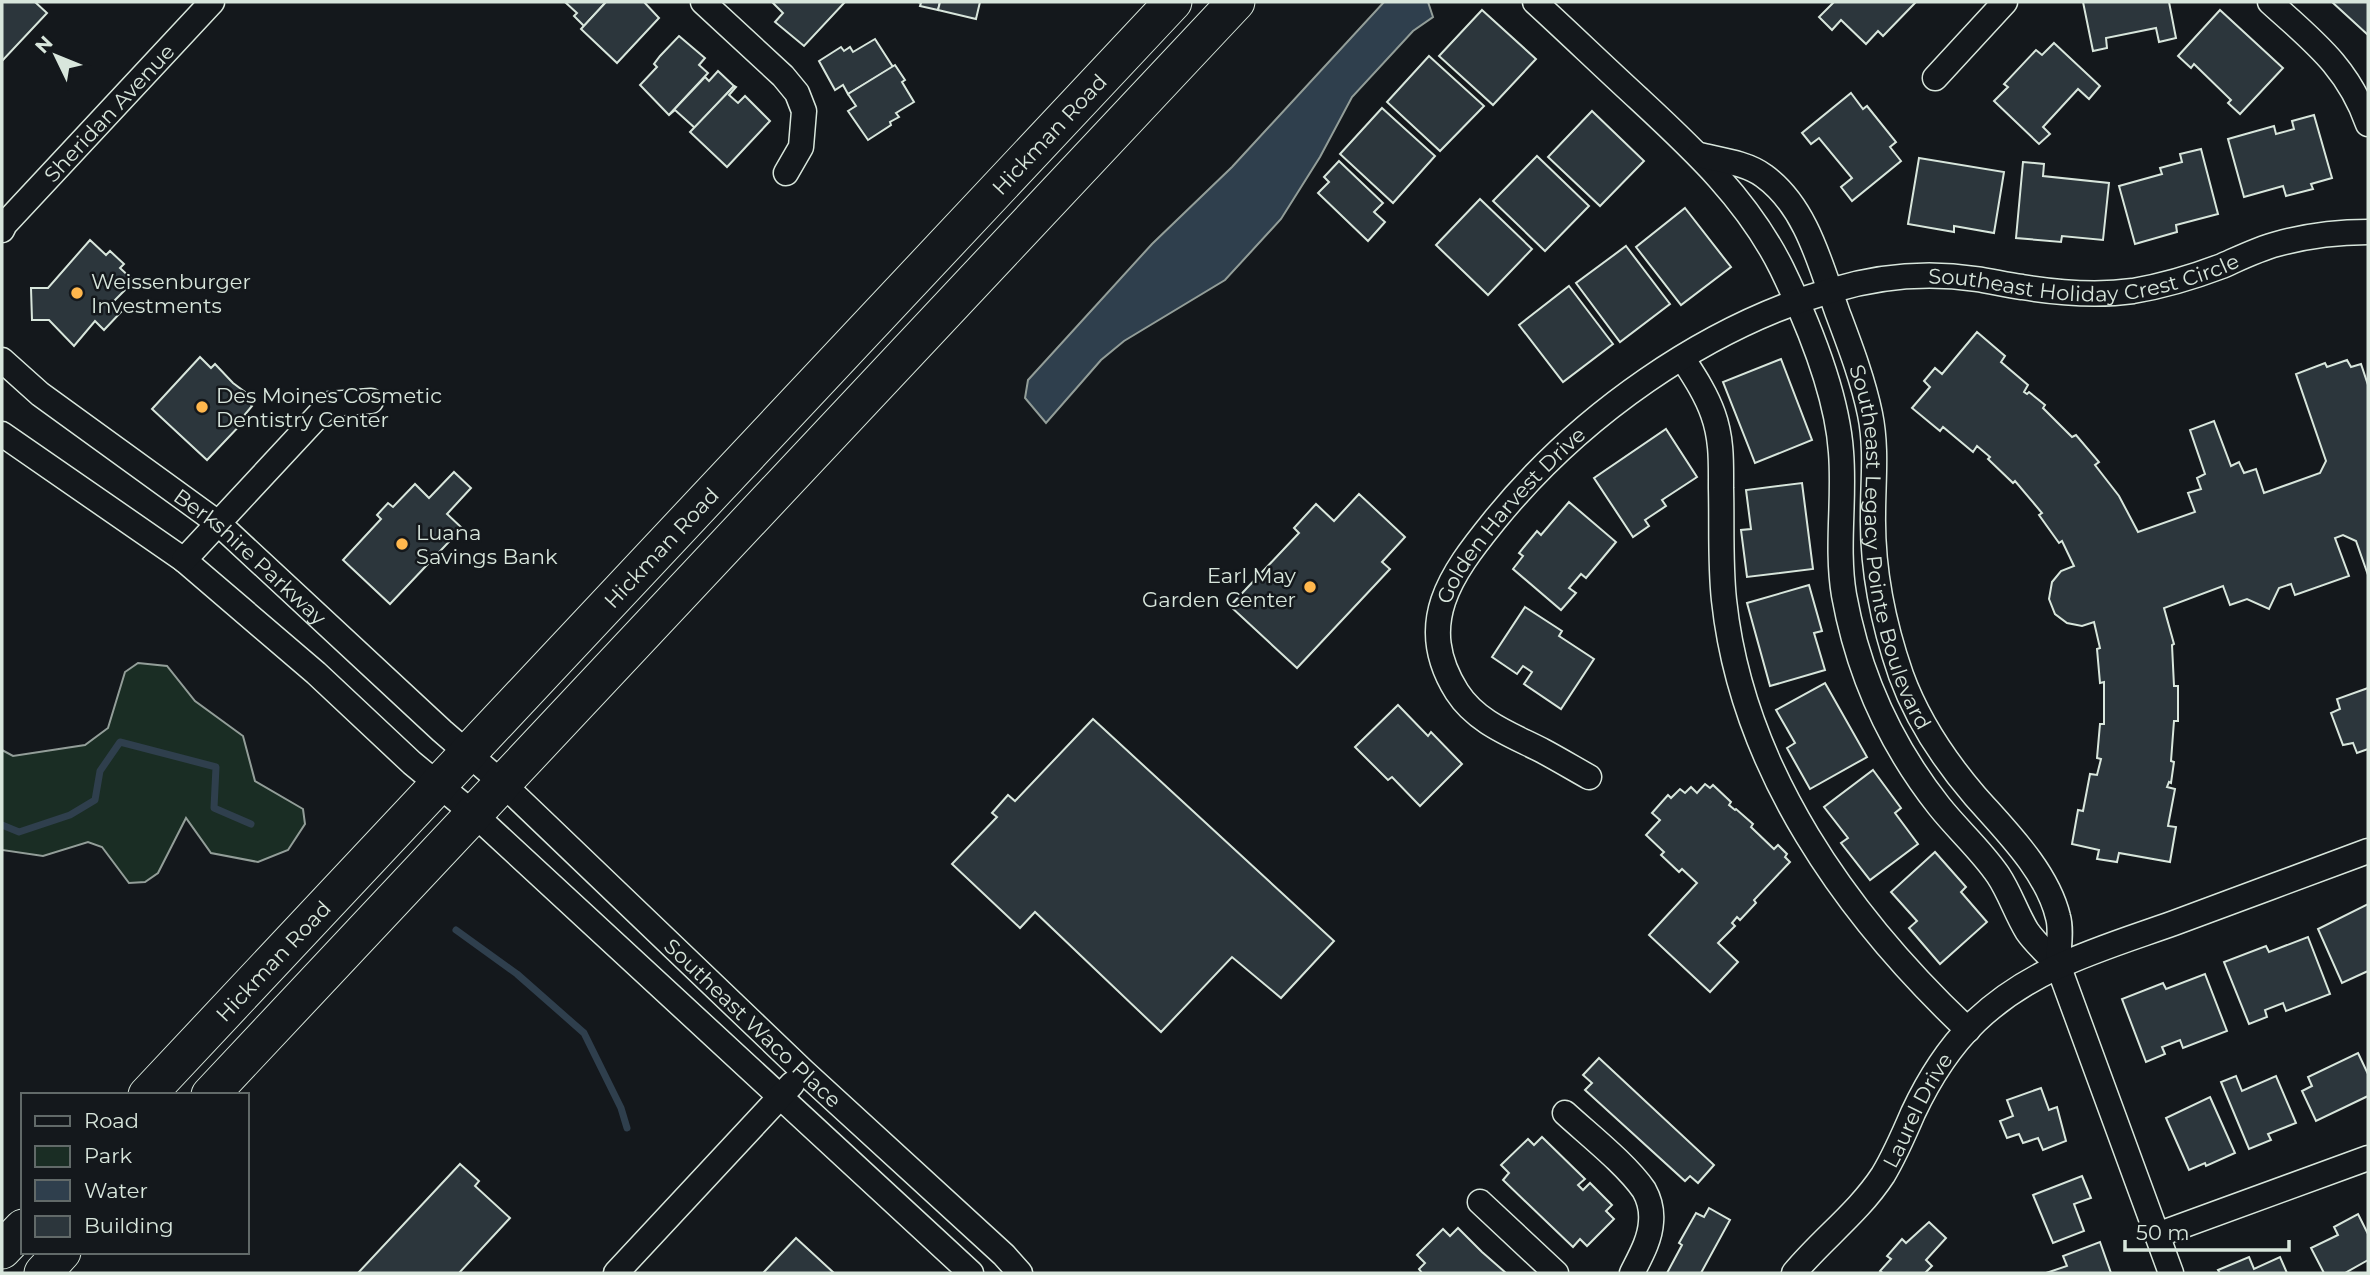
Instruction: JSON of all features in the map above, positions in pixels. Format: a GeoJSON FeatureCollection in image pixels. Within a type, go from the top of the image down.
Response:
{"type":"FeatureCollection","features":[{"type":"Feature","properties":{"kind":"highway","name":"Hickman Road"},"geometry":{"type":"LineString","coordinates":[[212,1093],[474,814],[486,768],[1173,2]]}},
{"type":"Feature","properties":{"kind":"highway","name":"Hickman Road"},"geometry":{"type":"LineString","coordinates":[[149,1093],[438,785],[486,768],[895,367],[1236,2]]}},
{"type":"Feature","properties":{"kind":"highway"},"geometry":{"type":"LineString","coordinates":[[171,1093],[206,1049],[202,1036]]}},
{"type":"Feature","properties":{"kind":"highway"},"geometry":{"type":"LineString","coordinates":[[2,1250],[21,1230]]}},
{"type":"Feature","properties":{"kind":"highway"},"geometry":{"type":"LineString","coordinates":[[2,1273],[21,1252]]}},
{"type":"Feature","properties":{"kind":"highway"},"geometry":{"type":"LineString","coordinates":[[43,1273],[60,1254]]}},
{"type":"Feature","properties":{"kind":"street","name":"Sheridan Avenue"},"geometry":{"type":"LineString","coordinates":[[3,226],[212,2]]}},
{"type":"Feature","properties":{"kind":"street"},"geometry":{"type":"LineString","coordinates":[[703,2],[783,76],[797,93],[804,111],[801,147],[786,173]]}},
{"type":"Feature","properties":{"kind":"street","name":"Southeast Legacy Pointe Boulevard"},"geometry":{"type":"LineString","coordinates":[[1535,2],[1699,155],[1750,215],[1780,265],[1797,301],[1836,413],[1841,453],[1840,551],[1844,593],[1857,653],[1874,699],[1902,754],[1938,805],[1992,867],[2016,905],[2028,932],[2058,965]]}},
{"type":"Feature","properties":{"kind":"street"},"geometry":{"type":"LineString","coordinates":[[1935,79],[2005,2]]}},
{"type":"Feature","properties":{"kind":"street"},"geometry":{"type":"LineString","coordinates":[[2270,2],[2345,76],[2360,101],[2368,124]]}},
{"type":"Feature","properties":{"kind":"street","name":"Southeast Legacy Pointe Boulevard"},"geometry":{"type":"LineString","coordinates":[[1699,155],[1754,170],[1776,186],[1804,227],[1821,263],[1856,362],[1870,415],[1875,467],[1874,556],[1891,644],[1905,685],[1947,761],[2030,861],[2048,892],[2059,919],[2058,965],[2171,1273]]}},
{"type":"Feature","properties":{"kind":"street","name":"Southeast Holiday Crest Circle"},"geometry":{"type":"LineString","coordinates":[[1797,301],[1891,277],[1934,275],[2063,293],[2135,290],[2181,280],[2276,244],[2318,236],[2368,232]]}},
{"type":"Feature","properties":{"kind":"street","name":"Golden Harvest Drive"},"geometry":{"type":"LineString","coordinates":[[1589,777],[1493,726],[1474,712],[1458,694],[1447,673],[1440,650],[1438,628],[1441,605],[1449,584],[1469,552],[1509,502],[1554,456],[1612,407],[1683,359],[1758,318],[1797,301]]}},
{"type":"Feature","properties":{"kind":"street"},"geometry":{"type":"LineString","coordinates":[[1683,359],[1700,386],[1713,415],[1721,444],[1724,600],[1736,664],[1753,723],[1772,770],[1820,857],[1911,972],[1968,1030]]}},
{"type":"Feature","properties":{"kind":"street","name":"Berkshire Parkway"},"geometry":{"type":"LineString","coordinates":[[2,360],[40,394],[218,523],[486,768]]}},
{"type":"Feature","properties":{"kind":"street"},"geometry":{"type":"LineString","coordinates":[[184,560],[329,404],[372,401]]}},
{"type":"Feature","properties":{"kind":"street"},"geometry":{"type":"LineString","coordinates":[[2,434],[184,560],[316,673],[438,785]]}},
{"type":"Feature","properties":{"kind":"street","name":"Southeast Waco Place"},"geometry":{"type":"LineString","coordinates":[[486,768],[803,1071],[1004,1255],[1020,1273]]}},
{"type":"Feature","properties":{"kind":"street","name":"Southeast Waco Place"},"geometry":{"type":"LineString","coordinates":[[438,785],[474,814],[971,1273]]}},
{"type":"Feature","properties":{"kind":"street"},"geometry":{"type":"LineString","coordinates":[[2058,965],[2368,851]]}},
{"type":"Feature","properties":{"kind":"street","name":"Laurel Drive"},"geometry":{"type":"LineString","coordinates":[[1794,1273],[1813,1250],[1847,1220],[1882,1177],[1936,1073],[1968,1030],[2003,997],[2058,965]]}},
{"type":"Feature","properties":{"kind":"street"},"geometry":{"type":"LineString","coordinates":[[616,1273],[803,1071]]}},
{"type":"Feature","properties":{"kind":"street"},"geometry":{"type":"LineString","coordinates":[[1564,1113],[1646,1192],[1651,1208],[1649,1236],[1632,1273]]}},
{"type":"Feature","properties":{"kind":"street"},"geometry":{"type":"LineString","coordinates":[[2157,1235],[2368,1158]]}},
{"type":"Feature","properties":{"kind":"street"},"geometry":{"type":"LineString","coordinates":[[1480,1202],[1556,1273]]}},
{"type":"Feature","properties":{"kind":"green space"},"geometry":{"type":"Polygon","coordinates":[[[138,663],[167,666],[195,701],[243,736],[255,781],[303,809],[305,824],[288,850],[258,862],[211,853],[186,818],[158,873],[145,882],[129,883],[102,847],[88,842],[43,856],[2,850],[2,750],[13,756],[85,745],[108,728],[125,672],[138,663]]]}},
{"type":"Feature","properties":{"kind":"water"},"geometry":{"type":"Polygon","coordinates":[[[1384,2],[1428,2],[1433,17],[1413,31],[1352,97],[1320,157],[1281,219],[1225,280],[1124,341],[1101,360],[1046,423],[1025,398],[1028,380],[1152,244],[1232,167],[1384,2]]]}},
{"type":"Feature","properties":{"kind":"building"},"geometry":{"type":"Polygon","coordinates":[[[2,2],[35,2],[47,13],[2,61],[2,2]]]}},
{"type":"Feature","properties":{"kind":"building"},"geometry":{"type":"Polygon","coordinates":[[[606,2],[584,26],[574,16],[577,13],[566,3],[606,2]]]}},
{"type":"Feature","properties":{"kind":"building"},"geometry":{"type":"Polygon","coordinates":[[[606,2],[644,2],[659,18],[617,63],[581,29],[606,2]]]}},
{"type":"Feature","properties":{"kind":"building"},"geometry":{"type":"Polygon","coordinates":[[[845,2],[804,46],[775,22],[783,13],[773,3],[845,2]]]}},
{"type":"Feature","properties":{"kind":"building"},"geometry":{"type":"Polygon","coordinates":[[[918,2],[940,2],[938,10],[920,6],[921,3],[918,2]]]}},
{"type":"Feature","properties":{"kind":"building"},"geometry":{"type":"Polygon","coordinates":[[[940,2],[980,2],[976,19],[938,10],[940,2]]]}},
{"type":"Feature","properties":{"kind":"building"},"geometry":{"type":"Polygon","coordinates":[[[1834,2],[1916,2],[1883,36],[1878,31],[1866,44],[1841,20],[1832,30],[1819,17],[1834,2]]]}},
{"type":"Feature","properties":{"kind":"building"},"geometry":{"type":"Polygon","coordinates":[[[2083,2],[2169,2],[2176,38],[2159,42],[2156,28],[2106,38],[2107,48],[2093,51],[2083,2]]]}},
{"type":"Feature","properties":{"kind":"building"},"geometry":{"type":"Polygon","coordinates":[[[2332,2],[2368,2],[2368,35],[2332,2]]]}},
{"type":"Feature","properties":{"kind":"building"},"geometry":{"type":"Polygon","coordinates":[[[1482,10],[1536,59],[1493,105],[1439,56],[1482,10]]]}},
{"type":"Feature","properties":{"kind":"building"},"geometry":{"type":"Polygon","coordinates":[[[2220,10],[2283,68],[2240,114],[2228,103],[2231,100],[2194,64],[2191,68],[2178,56],[2220,10]]]}},
{"type":"Feature","properties":{"kind":"building"},"geometry":{"type":"Polygon","coordinates":[[[679,36],[705,58],[699,65],[708,73],[669,115],[640,85],[657,67],[654,64],[660,56],[679,36]]]}},
{"type":"Feature","properties":{"kind":"building"},"geometry":{"type":"Polygon","coordinates":[[[875,39],[893,67],[848,94],[843,85],[835,90],[819,61],[841,47],[844,51],[850,47],[853,52],[875,39]]]}},
{"type":"Feature","properties":{"kind":"building"},"geometry":{"type":"Polygon","coordinates":[[[2054,43],[2100,86],[2089,99],[2078,89],[2043,127],[2050,134],[2039,144],[1994,101],[2008,87],[2004,84],[2036,50],[2042,55],[2054,43]]]}},
{"type":"Feature","properties":{"kind":"building"},"geometry":{"type":"Polygon","coordinates":[[[1429,56],[1484,106],[1440,151],[1387,102],[1429,56]]]}},
{"type":"Feature","properties":{"kind":"building"},"geometry":{"type":"Polygon","coordinates":[[[895,65],[914,102],[896,113],[899,117],[890,122],[891,125],[868,140],[848,111],[856,106],[848,94],[895,65]]]}},
{"type":"Feature","properties":{"kind":"building"},"geometry":{"type":"Polygon","coordinates":[[[718,71],[734,86],[695,128],[675,110],[669,115],[705,77],[709,81],[718,71]]]}},
{"type":"Feature","properties":{"kind":"building"},"geometry":{"type":"Polygon","coordinates":[[[734,86],[736,87],[729,95],[738,103],[745,96],[770,121],[727,167],[690,132],[734,86]]]}},
{"type":"Feature","properties":{"kind":"building"},"geometry":{"type":"Polygon","coordinates":[[[1851,93],[1863,109],[1867,106],[1896,142],[1890,147],[1901,161],[1852,201],[1841,187],[1852,178],[1819,138],[1811,144],[1802,133],[1851,93]]]}},
{"type":"Feature","properties":{"kind":"building"},"geometry":{"type":"Polygon","coordinates":[[[1382,108],[1435,156],[1393,203],[1340,154],[1382,108]]]}},
{"type":"Feature","properties":{"kind":"building"},"geometry":{"type":"Polygon","coordinates":[[[1592,111],[1644,161],[1600,206],[1548,157],[1592,111]]]}},
{"type":"Feature","properties":{"kind":"building"},"geometry":{"type":"Polygon","coordinates":[[[2314,115],[2332,178],[2311,184],[2313,189],[2286,196],[2283,186],[2244,197],[2228,139],[2274,126],[2276,134],[2294,129],[2292,121],[2314,115]]]}},
{"type":"Feature","properties":{"kind":"building"},"geometry":{"type":"Polygon","coordinates":[[[2201,149],[2218,214],[2176,225],[2177,232],[2135,244],[2119,186],[2162,174],[2160,168],[2182,162],[2180,154],[2201,149]]]}},
{"type":"Feature","properties":{"kind":"building"},"geometry":{"type":"Polygon","coordinates":[[[1537,156],[1589,206],[1545,251],[1493,201],[1537,156]]]}},
{"type":"Feature","properties":{"kind":"building"},"geometry":{"type":"Polygon","coordinates":[[[1919,158],[2004,172],[1994,233],[1954,226],[1954,232],[1908,224],[1919,158]]]}},
{"type":"Feature","properties":{"kind":"building"},"geometry":{"type":"Polygon","coordinates":[[[1339,161],[1383,203],[1374,212],[1385,222],[1368,241],[1318,193],[1329,182],[1324,177],[1339,161]]]}},
{"type":"Feature","properties":{"kind":"building"},"geometry":{"type":"Polygon","coordinates":[[[2023,162],[2044,164],[2043,176],[2109,183],[2103,240],[2062,236],[2061,242],[2016,238],[2023,162]]]}},
{"type":"Feature","properties":{"kind":"building"},"geometry":{"type":"Polygon","coordinates":[[[1480,199],[1532,249],[1488,295],[1436,245],[1480,199]]]}},
{"type":"Feature","properties":{"kind":"building"},"geometry":{"type":"Polygon","coordinates":[[[1685,208],[1731,267],[1681,305],[1636,247],[1685,208]]]}},
{"type":"Feature","properties":{"kind":"building","name":"Weissenburger Investments"},"geometry":{"type":"Polygon","coordinates":[[[90,240],[106,255],[110,251],[124,264],[120,268],[134,281],[112,303],[121,312],[104,330],[95,321],[74,346],[49,320],[32,320],[31,288],[48,288],[90,240]]]}},
{"type":"Feature","properties":{"kind":"building"},"geometry":{"type":"Polygon","coordinates":[[[1626,246],[1670,304],[1620,342],[1576,283],[1626,246]]]}},
{"type":"Feature","properties":{"kind":"building"},"geometry":{"type":"Polygon","coordinates":[[[1569,286],[1613,344],[1563,382],[1519,325],[1569,286]]]}},
{"type":"Feature","properties":{"kind":"building"},"geometry":{"type":"Polygon","coordinates":[[[1977,332],[2005,356],[2001,362],[2028,385],[2024,392],[2029,392],[2045,405],[2043,408],[2072,437],[2076,435],[2099,462],[2095,465],[2119,496],[2138,532],[2195,512],[2188,493],[2201,489],[2197,478],[2205,474],[2190,430],[2214,421],[2231,466],[2239,462],[2244,473],[2256,469],[2264,493],[2320,473],[2326,461],[2296,374],[2325,363],[2327,367],[2347,360],[2351,367],[2361,364],[2368,385],[2368,575],[2356,541],[2343,535],[2335,538],[2349,576],[2295,595],[2291,584],[2279,588],[2269,609],[2247,599],[2230,605],[2223,586],[2164,608],[2174,644],[2174,686],[2178,686],[2178,721],[2174,721],[2171,761],[2174,762],[2171,783],[2169,782],[2167,787],[2175,789],[2168,826],[2176,827],[2170,862],[2119,853],[2117,862],[2097,859],[2099,850],[2072,844],[2078,810],[2083,811],[2090,774],[2097,775],[2101,759],[2097,758],[2100,724],[2104,724],[2104,682],[2100,683],[2097,649],[2100,648],[2094,622],[2082,626],[2067,623],[2055,614],[2049,599],[2052,582],[2061,571],[2074,566],[2062,541],[2059,543],[2039,515],[2042,513],[2015,481],[2013,483],[1977,446],[1973,452],[1943,427],[1940,431],[1912,408],[1930,387],[1924,381],[1935,368],[1942,374],[1977,332]]]}},
{"type":"Feature","properties":{"kind":"building","name":"Des Moines Cosmetic Dentistry Center"},"geometry":{"type":"Polygon","coordinates":[[[200,357],[211,368],[215,364],[245,392],[242,396],[252,406],[242,418],[245,420],[207,460],[152,409],[200,357]]]}},
{"type":"Feature","properties":{"kind":"building"},"geometry":{"type":"Polygon","coordinates":[[[1781,359],[1812,440],[1755,463],[1723,382],[1781,359]]]}},
{"type":"Feature","properties":{"kind":"building"},"geometry":{"type":"Polygon","coordinates":[[[1666,429],[1697,477],[1662,500],[1666,506],[1645,520],[1649,526],[1633,537],[1594,478],[1666,429]]]}},
{"type":"Feature","properties":{"kind":"building","name":"Luana Savings Bank"},"geometry":{"type":"Polygon","coordinates":[[[454,472],[471,488],[447,514],[462,528],[390,604],[343,560],[381,519],[377,515],[388,503],[393,507],[415,484],[429,498],[454,472]]]}},
{"type":"Feature","properties":{"kind":"building"},"geometry":{"type":"Polygon","coordinates":[[[1802,483],[1813,569],[1747,577],[1741,530],[1751,529],[1746,490],[1802,483]]]}},
{"type":"Feature","properties":{"kind":"building","name":"Earl May Garden Center"},"geometry":{"type":"Polygon","coordinates":[[[1359,494],[1405,537],[1382,562],[1390,569],[1297,668],[1230,606],[1299,533],[1294,528],[1316,504],[1334,521],[1359,494]]]}},
{"type":"Feature","properties":{"kind":"building"},"geometry":{"type":"Polygon","coordinates":[[[1569,502],[1616,542],[1586,578],[1581,574],[1569,588],[1576,593],[1561,610],[1513,569],[1523,556],[1519,553],[1537,531],[1541,535],[1569,502]]]}},
{"type":"Feature","properties":{"kind":"building"},"geometry":{"type":"Polygon","coordinates":[[[1809,585],[1822,631],[1814,633],[1825,670],[1770,686],[1747,603],[1809,585]]]}},
{"type":"Feature","properties":{"kind":"building"},"geometry":{"type":"Polygon","coordinates":[[[1525,607],[1562,631],[1559,636],[1594,659],[1561,709],[1524,684],[1532,672],[1523,666],[1517,674],[1492,657],[1525,607]]]}},
{"type":"Feature","properties":{"kind":"building"},"geometry":{"type":"Polygon","coordinates":[[[1825,683],[1867,757],[1810,789],[1787,748],[1795,743],[1776,710],[1825,683]]]}},
{"type":"Feature","properties":{"kind":"building"},"geometry":{"type":"Polygon","coordinates":[[[2368,688],[2368,749],[2357,753],[2353,743],[2343,745],[2331,713],[2340,709],[2337,699],[2368,688]]]}},
{"type":"Feature","properties":{"kind":"building"},"geometry":{"type":"Polygon","coordinates":[[[1398,705],[1428,736],[1431,732],[1462,764],[1420,806],[1392,777],[1388,780],[1355,747],[1398,705]]]}},
{"type":"Feature","properties":{"kind":"building"},"geometry":{"type":"Polygon","coordinates":[[[1093,719],[1334,941],[1281,998],[1232,957],[1161,1032],[1035,912],[1020,928],[952,864],[997,817],[992,813],[1008,795],[1015,801],[1093,719]]]}},
{"type":"Feature","properties":{"kind":"building"},"geometry":{"type":"Polygon","coordinates":[[[1873,770],[1901,808],[1895,813],[1918,844],[1870,880],[1841,843],[1848,838],[1824,807],[1873,770]]]}},
{"type":"Feature","properties":{"kind":"building"},"geometry":{"type":"Polygon","coordinates":[[[1705,784],[1710,788],[1713,785],[1731,802],[1729,805],[1753,824],[1751,827],[1774,849],[1778,845],[1787,854],[1785,857],[1790,862],[1754,900],[1756,903],[1740,920],[1737,917],[1732,923],[1735,926],[1718,943],[1738,962],[1710,992],[1649,935],[1697,883],[1682,869],[1679,872],[1661,855],[1664,852],[1646,835],[1660,820],[1652,813],[1668,795],[1671,798],[1680,789],[1685,793],[1691,787],[1697,793],[1705,784]]]}},
{"type":"Feature","properties":{"kind":"building"},"geometry":{"type":"Polygon","coordinates":[[[1935,852],[1966,887],[1961,892],[1987,922],[1940,964],[1909,928],[1917,921],[1891,892],[1935,852]]]}},
{"type":"Feature","properties":{"kind":"building"},"geometry":{"type":"Polygon","coordinates":[[[2368,904],[2368,971],[2342,983],[2318,929],[2368,904]]]}},
{"type":"Feature","properties":{"kind":"building"},"geometry":{"type":"Polygon","coordinates":[[[2308,937],[2330,994],[2286,1011],[2283,1003],[2265,1010],[2267,1017],[2249,1024],[2224,962],[2266,946],[2269,952],[2308,937]]]}},
{"type":"Feature","properties":{"kind":"building"},"geometry":{"type":"Polygon","coordinates":[[[2205,974],[2227,1031],[2183,1048],[2180,1040],[2162,1047],[2165,1054],[2146,1062],[2122,999],[2163,983],[2166,989],[2205,974]]]}},
{"type":"Feature","properties":{"kind":"building"},"geometry":{"type":"Polygon","coordinates":[[[2358,1053],[2368,1074],[2368,1096],[2316,1121],[2302,1091],[2312,1086],[2308,1077],[2358,1053]]]}},
{"type":"Feature","properties":{"kind":"building"},"geometry":{"type":"Polygon","coordinates":[[[1599,1058],[1714,1165],[1698,1183],[1690,1176],[1685,1181],[1585,1090],[1592,1083],[1583,1075],[1599,1058]]]}},
{"type":"Feature","properties":{"kind":"building"},"geometry":{"type":"Polygon","coordinates":[[[2236,1076],[2242,1091],[2276,1076],[2296,1123],[2268,1134],[2271,1140],[2249,1149],[2221,1082],[2236,1076]]]}},
{"type":"Feature","properties":{"kind":"building"},"geometry":{"type":"Polygon","coordinates":[[[2041,1088],[2049,1110],[2057,1107],[2066,1141],[2043,1150],[2038,1138],[2023,1143],[2019,1134],[2007,1138],[2000,1121],[2013,1116],[2007,1100],[2041,1088]]]}},
{"type":"Feature","properties":{"kind":"building"},"geometry":{"type":"Polygon","coordinates":[[[2210,1097],[2235,1153],[2206,1166],[2205,1163],[2189,1170],[2166,1118],[2210,1097]]]}},
{"type":"Feature","properties":{"kind":"building"},"geometry":{"type":"Polygon","coordinates":[[[1542,1137],[1585,1179],[1578,1185],[1583,1190],[1590,1183],[1612,1205],[1606,1211],[1614,1219],[1587,1246],[1580,1239],[1573,1247],[1503,1180],[1509,1173],[1501,1165],[1528,1139],[1534,1145],[1542,1137]]]}},
{"type":"Feature","properties":{"kind":"building"},"geometry":{"type":"Polygon","coordinates":[[[460,1164],[479,1181],[475,1186],[510,1218],[459,1273],[358,1273],[460,1164]]]}},
{"type":"Feature","properties":{"kind":"building"},"geometry":{"type":"Polygon","coordinates":[[[2082,1176],[2091,1198],[2074,1204],[2084,1231],[2053,1243],[2033,1195],[2082,1176]]]}},
{"type":"Feature","properties":{"kind":"building"},"geometry":{"type":"Polygon","coordinates":[[[1709,1208],[1730,1220],[1701,1273],[1667,1273],[1682,1245],[1679,1243],[1696,1213],[1704,1217],[1709,1208]]]}},
{"type":"Feature","properties":{"kind":"building"},"geometry":{"type":"Polygon","coordinates":[[[2358,1214],[2368,1234],[2368,1260],[2345,1273],[2324,1273],[2311,1248],[2338,1235],[2334,1227],[2358,1214]]]}},
{"type":"Feature","properties":{"kind":"building"},"geometry":{"type":"Polygon","coordinates":[[[1929,1222],[1946,1238],[1926,1260],[1932,1266],[1925,1273],[1880,1271],[1891,1259],[1887,1256],[1902,1239],[1906,1243],[1929,1222]]]}},
{"type":"Feature","properties":{"kind":"building"},"geometry":{"type":"Polygon","coordinates":[[[1458,1228],[1506,1273],[1422,1273],[1419,1269],[1425,1263],[1417,1255],[1443,1229],[1450,1236],[1458,1228]]]}},
{"type":"Feature","properties":{"kind":"building"},"geometry":{"type":"Polygon","coordinates":[[[796,1238],[834,1273],[763,1273],[796,1238]]]}},
{"type":"Feature","properties":{"kind":"building"},"geometry":{"type":"Polygon","coordinates":[[[2100,1242],[2111,1273],[2046,1273],[2067,1266],[2063,1256],[2100,1242]]]}},
{"type":"Feature","properties":{"kind":"building"},"geometry":{"type":"Polygon","coordinates":[[[2249,1257],[2254,1269],[2280,1257],[2287,1273],[2220,1273],[2218,1270],[2249,1257]]]}},
{"type":"Feature","properties":{"kind":"waterway"},"geometry":{"type":"LineString","coordinates":[[2,825],[19,832],[70,815],[95,800],[100,771],[120,742],[216,767],[214,808],[251,824]]}},
{"type":"Feature","properties":{"kind":"waterway"},"geometry":{"type":"LineString","coordinates":[[456,930],[517,974],[584,1033],[621,1108],[627,1128]]}},
{"type":"Feature","properties":{"kind":"place","name":"Weissenburger Investments"},"geometry":{"type":"Point","coordinates":[77,293]}},
{"type":"Feature","properties":{"kind":"place","name":"Des Moines Cosmetic Dentistry Center"},"geometry":{"type":"Point","coordinates":[202,407]}},
{"type":"Feature","properties":{"kind":"place","name":"Luana Savings Bank"},"geometry":{"type":"Point","coordinates":[402,544]}},
{"type":"Feature","properties":{"kind":"place","name":"Earl May Garden Center"},"geometry":{"type":"Point","coordinates":[1310,587]}}]}
